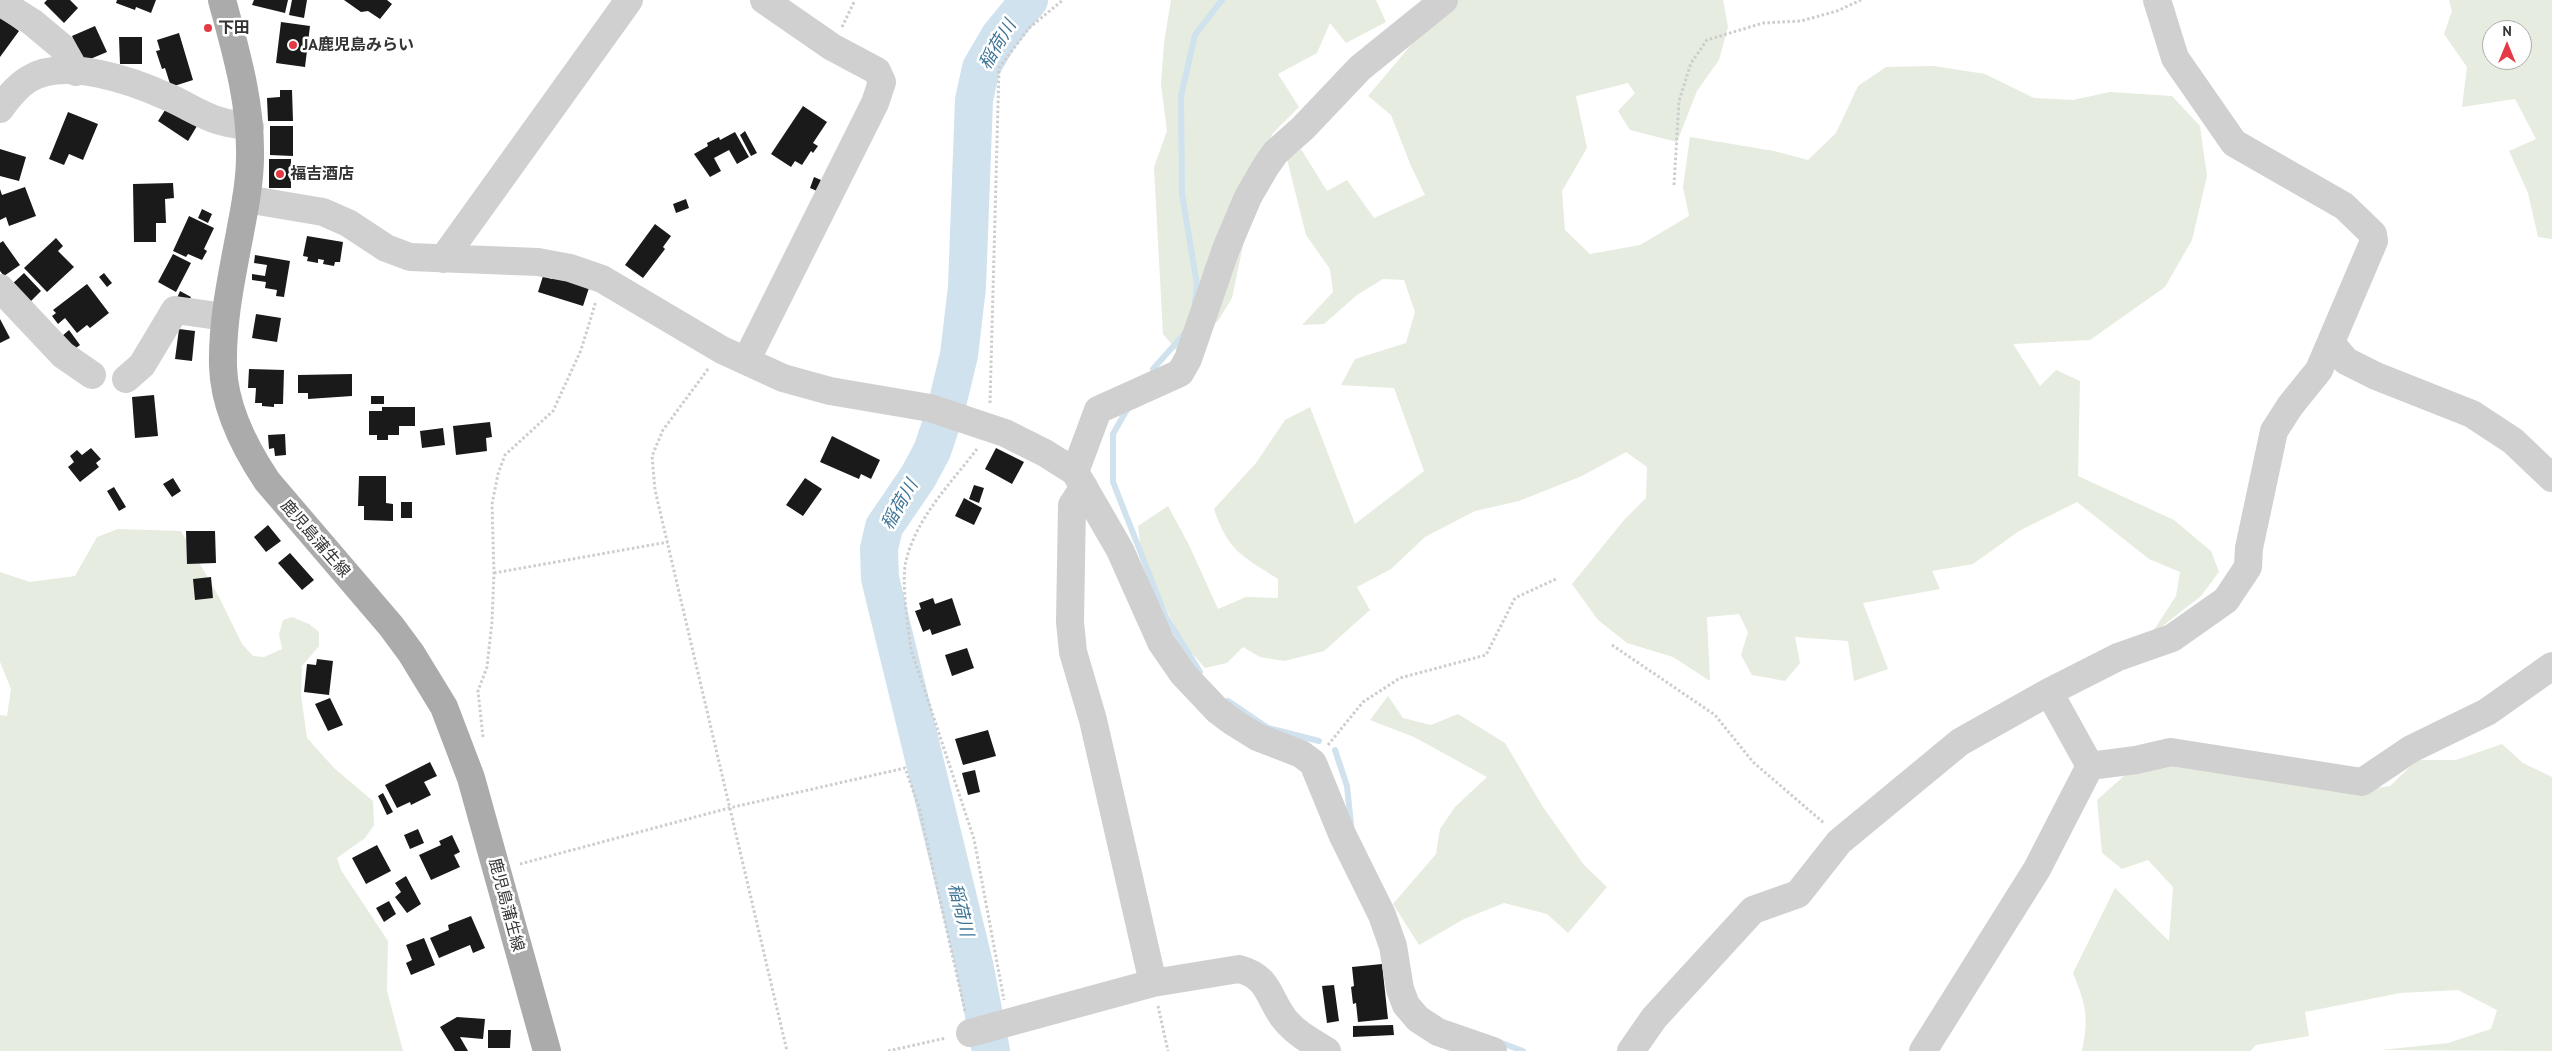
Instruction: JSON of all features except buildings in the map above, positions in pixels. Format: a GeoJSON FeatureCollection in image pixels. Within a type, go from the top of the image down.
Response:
{"type":"FeatureCollection","features":[{"type":"Feature","properties":{"kind":"main road","name":"鹿児島蒲生線"},"geometry":{"type":"LineString","coordinates":[[222,0],[244,82],[250,127],[250,158],[246,199],[225,317],[223,367],[236,424],[250,455],[267,481],[300,523],[391,626],[444,707],[471,778],[547,1051]]}},
{"type":"Feature","properties":{"kind":"street"},"geometry":{"type":"LineString","coordinates":[[442,258],[629,0]]}},
{"type":"Feature","properties":{"kind":"street"},"geometry":{"type":"LineString","coordinates":[[746,361],[875,102],[882,82],[876,71],[832,47],[764,0]]}},
{"type":"Feature","properties":{"kind":"street"},"geometry":{"type":"LineString","coordinates":[[1153,983],[1092,720],[1073,652],[1070,622],[1072,505],[1098,410],[1180,373],[1188,358],[1226,249],[1248,196],[1276,152],[1303,128],[1360,68],[1444,0]]}},
{"type":"Feature","properties":{"kind":"street"},"geometry":{"type":"LineString","coordinates":[[1631,1051],[1654,1018],[1753,910],[1798,894],[1842,839],[1960,742],[2048,692],[2118,658],[2172,638],[2226,600],[2248,567],[2248,548],[2274,431],[2290,406],[2319,370],[2374,241],[2373,234],[2344,206],[2234,143],[2175,58],[2157,0]]}},
{"type":"Feature","properties":{"kind":"street"},"geometry":{"type":"LineString","coordinates":[[0,2],[32,22],[62,47],[76,72]]}},
{"type":"Feature","properties":{"kind":"street"},"geometry":{"type":"LineString","coordinates":[[0,109],[8,97],[29,79],[55,70],[111,76],[167,96],[219,121],[250,127]]}},
{"type":"Feature","properties":{"kind":"street"},"geometry":{"type":"LineString","coordinates":[[246,199],[323,212],[348,223],[386,248],[410,258],[538,262],[570,268],[602,279],[722,350],[784,378],[830,390],[930,408],[1006,433],[1045,452],[1080,479],[1120,550],[1162,642],[1183,674],[1217,710],[1233,722],[1257,737],[1301,754],[1313,763],[1342,834],[1382,915],[1393,946],[1400,989],[1406,1005],[1418,1019],[1438,1032],[1493,1051]]}},
{"type":"Feature","properties":{"kind":"street"},"geometry":{"type":"LineString","coordinates":[[0,288],[63,355],[92,375]]}},
{"type":"Feature","properties":{"kind":"street"},"geometry":{"type":"LineString","coordinates":[[126,379],[142,364],[175,310],[225,317]]}},
{"type":"Feature","properties":{"kind":"street"},"geometry":{"type":"LineString","coordinates":[[2331,343],[2346,361],[2376,376],[2472,414],[2513,441],[2552,478]]}},
{"type":"Feature","properties":{"kind":"street"},"geometry":{"type":"LineString","coordinates":[[2090,766],[2136,760],[2172,752],[2362,782],[2411,749],[2487,712],[2552,666]]}},
{"type":"Feature","properties":{"kind":"street"},"geometry":{"type":"LineString","coordinates":[[2048,692],[2090,766]]}},
{"type":"Feature","properties":{"kind":"street"},"geometry":{"type":"LineString","coordinates":[[1923,1051],[2037,869],[2090,766]]}},
{"type":"Feature","properties":{"kind":"street"},"geometry":{"type":"LineString","coordinates":[[970,1033],[1009,1024],[1153,983],[1239,969],[1247,971],[1263,981],[1286,1020],[1302,1036],[1327,1051]]}},
{"type":"Feature","properties":{"kind":"path"},"geometry":{"type":"LineString","coordinates":[[1009,1024],[974,839],[912,649],[907,617],[905,563],[914,537],[934,505],[979,448],[989,428],[999,68],[1029,28],[1063,0]]}},
{"type":"Feature","properties":{"kind":"path"},"geometry":{"type":"LineString","coordinates":[[1674,185],[1679,101],[1691,63],[1707,40],[1763,23],[1801,21],[1836,11],[1861,0]]}},
{"type":"Feature","properties":{"kind":"path"},"geometry":{"type":"LineString","coordinates":[[484,746],[478,691],[487,667],[494,573],[492,504],[498,474],[506,455],[553,411],[581,350],[602,279]]}},
{"type":"Feature","properties":{"kind":"path"},"geometry":{"type":"LineString","coordinates":[[722,350],[663,430],[652,456],[654,490],[668,542],[787,1051]]}},
{"type":"Feature","properties":{"kind":"path"},"geometry":{"type":"LineString","coordinates":[[494,573],[668,542]]}},
{"type":"Feature","properties":{"kind":"path"},"geometry":{"type":"LineString","coordinates":[[1313,763],[1363,702],[1400,678],[1486,655],[1515,598],[1556,579]]}},
{"type":"Feature","properties":{"kind":"path"},"geometry":{"type":"LineString","coordinates":[[1612,645],[1715,715],[1753,762],[1842,839]]}},
{"type":"Feature","properties":{"kind":"path"},"geometry":{"type":"LineString","coordinates":[[497,870],[729,808],[904,768],[919,807],[970,1033],[888,1051]]}},
{"type":"Feature","properties":{"kind":"path"},"geometry":{"type":"LineString","coordinates":[[1153,983],[1168,1051]]}},
{"type":"Feature","properties":{"kind":"shaded area"},"geometry":{"type":"Polygon","coordinates":[[[1171,0],[1376,0],[1386,22],[1346,43],[1330,23],[1317,53],[1278,74],[1299,107],[1272,134],[1244,241],[1232,298],[1218,321],[1177,351],[1163,334],[1154,167],[1167,131],[1161,84],[1164,43],[1171,0]]]}},
{"type":"Feature","properties":{"kind":"shaded area"},"geometry":{"type":"Polygon","coordinates":[[[1455,0],[1723,0],[1728,27],[1719,60],[1697,91],[1677,142],[1630,130],[1618,111],[1635,93],[1628,83],[1576,96],[1587,148],[1562,191],[1565,230],[1590,254],[1640,245],[1689,216],[1683,187],[1690,137],[1774,151],[1808,160],[1836,133],[1858,86],[1886,67],[1934,66],[1985,74],[2034,98],[2073,100],[2110,92],[2172,96],[2200,126],[2207,176],[2192,240],[2165,287],[2090,340],[2013,344],[2040,386],[2056,370],[2080,381],[2078,476],[2174,520],[2211,551],[2219,572],[2201,596],[2150,636],[2176,596],[2180,572],[2149,559],[2077,502],[2019,531],[1973,564],[1932,571],[1940,589],[1863,603],[1888,669],[1854,681],[1848,641],[1795,637],[1800,663],[1785,681],[1752,675],[1741,655],[1748,632],[1739,614],[1707,617],[1710,681],[1673,657],[1627,643],[1598,620],[1572,584],[1624,520],[1646,498],[1647,467],[1626,452],[1582,476],[1519,501],[1475,511],[1425,537],[1391,569],[1357,587],[1370,610],[1324,651],[1284,661],[1260,657],[1243,647],[1227,663],[1205,668],[1183,643],[1142,560],[1138,526],[1168,506],[1189,545],[1218,609],[1246,597],[1278,598],[1278,579],[1246,558],[1231,544],[1219,523],[1214,509],[1256,463],[1285,420],[1310,407],[1355,524],[1424,471],[1394,388],[1341,385],[1355,359],[1406,343],[1415,312],[1404,280],[1383,279],[1357,295],[1324,324],[1302,325],[1333,292],[1330,269],[1306,235],[1287,159],[1301,149],[1327,191],[1347,180],[1374,218],[1425,195],[1411,166],[1391,115],[1368,96],[1443,7],[1455,0]]]}},
{"type":"Feature","properties":{"kind":"shaded area"},"geometry":{"type":"Polygon","coordinates":[[[2449,0],[2552,0],[2552,239],[2538,237],[2528,193],[2509,151],[2536,139],[2515,99],[2462,107],[2467,67],[2444,34],[2452,11],[2449,0]]]}},
{"type":"Feature","properties":{"kind":"shaded area"},"geometry":{"type":"Polygon","coordinates":[[[118,529],[181,531],[219,597],[242,644],[253,656],[264,657],[282,649],[279,634],[283,620],[292,617],[309,624],[319,632],[319,646],[302,666],[301,695],[307,738],[334,768],[373,801],[374,825],[365,838],[337,858],[341,870],[388,941],[387,991],[403,1051],[0,1051],[0,715],[7,716],[11,689],[0,662],[0,572],[30,582],[75,576],[97,537],[118,529]]]}},
{"type":"Feature","properties":{"kind":"shaded area"},"geometry":{"type":"Polygon","coordinates":[[[1388,696],[1403,718],[1431,725],[1458,714],[1505,743],[1543,807],[1584,865],[1607,887],[1568,933],[1547,914],[1504,903],[1464,919],[1419,945],[1393,904],[1436,854],[1440,829],[1455,807],[1487,777],[1414,737],[1370,720],[1388,696]]]}},
{"type":"Feature","properties":{"kind":"shaded area"},"geometry":{"type":"Polygon","coordinates":[[[2502,744],[2523,763],[2552,777],[2552,1051],[2381,1050],[2448,1043],[2491,1029],[2497,1010],[2458,990],[2400,993],[2305,1012],[2309,1036],[2256,1045],[2250,1051],[2082,1051],[2086,1020],[2085,1011],[2073,973],[2115,888],[2169,941],[2173,887],[2148,860],[2122,869],[2102,853],[2097,800],[2125,775],[2164,760],[2355,791],[2390,786],[2417,760],[2456,760],[2502,744]]]}},
{"type":"Feature","properties":{"kind":"waterway","name":"稲荷川"},"geometry":{"type":"LineString","coordinates":[[991,1051],[974,964],[880,578],[879,549],[884,527],[918,477],[932,451],[945,413],[959,355],[967,287],[974,100],[981,68],[999,37],[1029,0]]}},
{"type":"Feature","properties":{"kind":"waterway"},"geometry":{"type":"LineString","coordinates":[[1195,302],[1197,285],[1182,194],[1181,96],[1195,35],[1222,0]]}},
{"type":"Feature","properties":{"kind":"waterway"},"geometry":{"type":"LineString","coordinates":[[1153,369],[1186,332]]}},
{"type":"Feature","properties":{"kind":"waterway"},"geometry":{"type":"LineString","coordinates":[[1129,406],[1113,434],[1113,482],[1166,617],[1200,672]]}},
{"type":"Feature","properties":{"kind":"waterway"},"geometry":{"type":"LineString","coordinates":[[1228,701],[1268,728],[1319,741]]}},
{"type":"Feature","properties":{"kind":"waterway"},"geometry":{"type":"LineString","coordinates":[[1335,750],[1347,786],[1351,824]]}},
{"type":"Feature","properties":{"kind":"waterway"},"geometry":{"type":"LineString","coordinates":[[1499,1042],[1523,1051]]}},
{"type":"Feature","properties":{"kind":"place","name":"下田"},"geometry":{"type":"Point","coordinates":[208,28]}},
{"type":"Feature","properties":{"kind":"place","name":"JA鹿児島みらい"},"geometry":{"type":"Point","coordinates":[293,45]}},
{"type":"Feature","properties":{"kind":"place","name":"福吉酒店"},"geometry":{"type":"Point","coordinates":[280,174]}}]}
